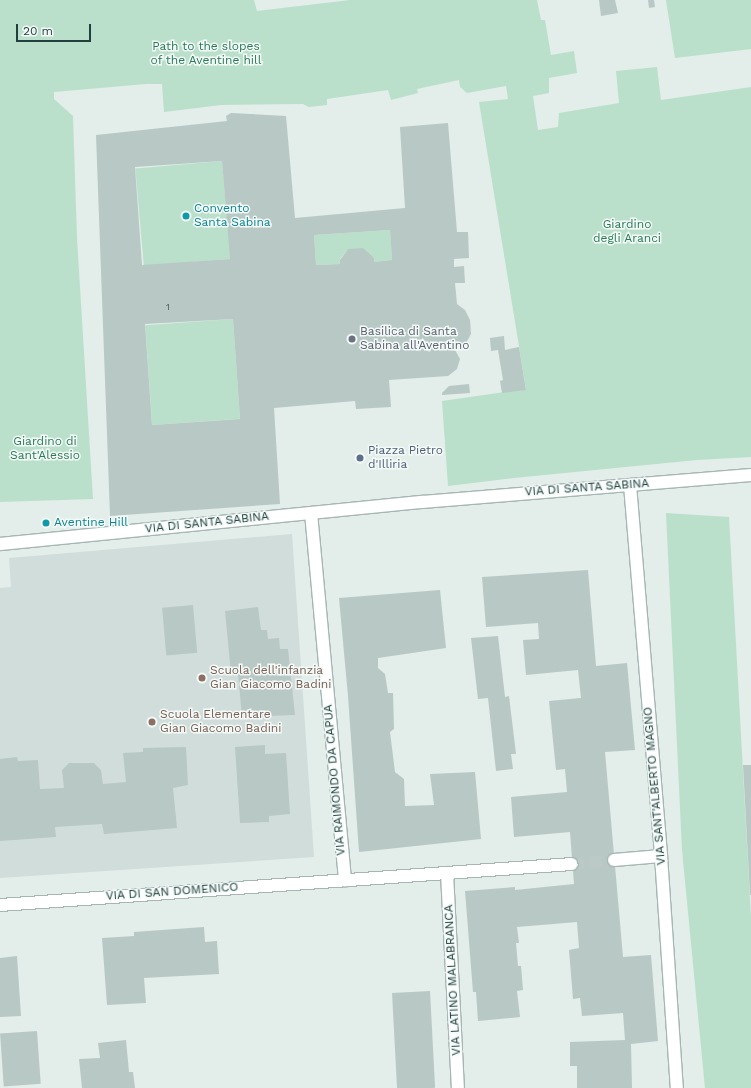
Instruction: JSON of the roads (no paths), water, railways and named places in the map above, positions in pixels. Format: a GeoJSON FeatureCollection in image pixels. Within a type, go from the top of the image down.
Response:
{"type":"FeatureCollection","features":[{"type":"Feature","properties":{"kind":"street","name":"VIA DI SANTA SABINA"},"geometry":{"type":"LineString","coordinates":[[4,543],[422,502],[751,475]]}},
{"type":"Feature","properties":{"kind":"street","name":"VIA SANT'ALBERTO MAGNO"},"geometry":{"type":"LineString","coordinates":[[630,485],[661,856],[677,1088]]}},
{"type":"Feature","properties":{"kind":"street","name":"VIA RAIMONDO DA CAPUA"},"geometry":{"type":"LineString","coordinates":[[311,513],[345,880]]}},
{"type":"Feature","properties":{"kind":"street"},"geometry":{"type":"LineString","coordinates":[[614,860],[661,856]]}},
{"type":"Feature","properties":{"kind":"street","name":"VIA DI SAN DOMENICO"},"geometry":{"type":"LineString","coordinates":[[0,905],[572,864]]}},
{"type":"Feature","properties":{"kind":"street","name":"VIA LATINO MALABRANCA"},"geometry":{"type":"LineString","coordinates":[[447,873],[458,1088]]}},
{"type":"Feature","properties":{"kind":"tunnel"},"geometry":{"type":"LineString","coordinates":[[572,864],[614,860]]}},
{"type":"Feature","properties":{"kind":"place","name":"Convento Santa Sabina"},"geometry":{"type":"Point","coordinates":[186,216]}},
{"type":"Feature","properties":{"kind":"place","name":"Basilica di Santa Sabina all'Aventino"},"geometry":{"type":"Point","coordinates":[352,339]}},
{"type":"Feature","properties":{"kind":"place","name":"Piazza Pietro d'Illiria"},"geometry":{"type":"Point","coordinates":[360,458]}},
{"type":"Feature","properties":{"kind":"place","name":"Aventine Hill"},"geometry":{"type":"Point","coordinates":[46,523]}},
{"type":"Feature","properties":{"kind":"place","name":"Scuola dell'infanzia Gian Giacomo Badini"},"geometry":{"type":"Point","coordinates":[202,678]}},
{"type":"Feature","properties":{"kind":"place","name":"Scuola Elementare Gian Giacomo Badini"},"geometry":{"type":"Point","coordinates":[152,722]}},
{"type":"Feature","properties":{"kind":"park label","name":"Path to the slopes of the Aventine hill"},"geometry":{"type":"Point","coordinates":[206,54]}},
{"type":"Feature","properties":{"kind":"park label","name":"Giardino degli Aranci"},"geometry":{"type":"Point","coordinates":[627,232]}},
{"type":"Feature","properties":{"kind":"park label","name":"Giardino di Sant'Alessio"},"geometry":{"type":"Point","coordinates":[45,449]}}]}
